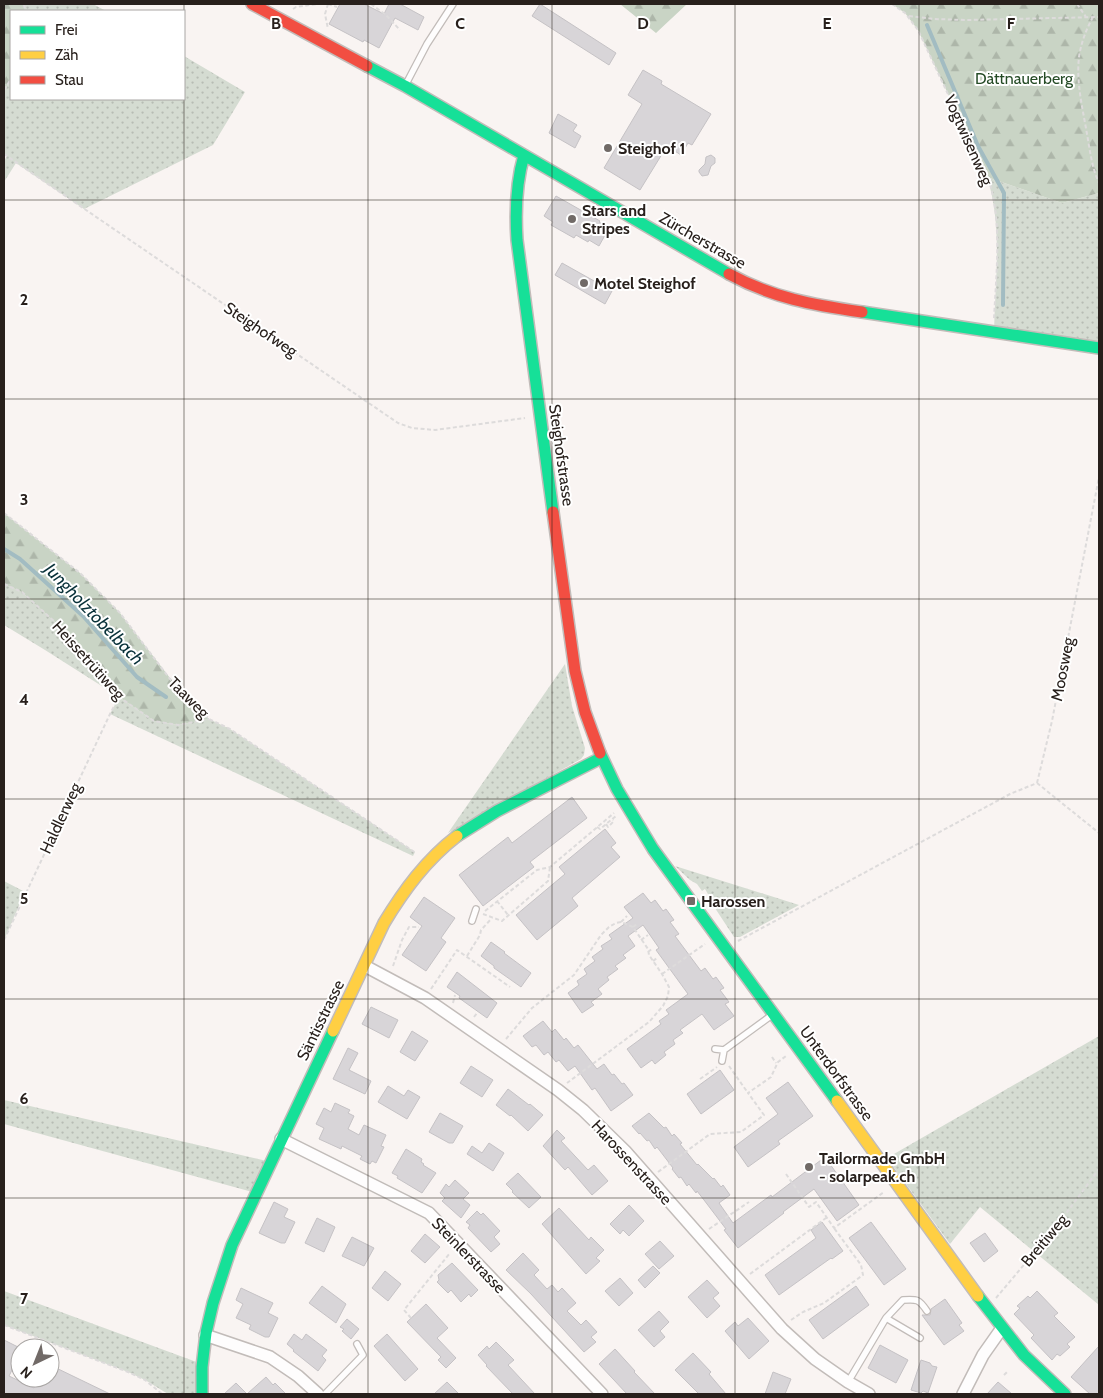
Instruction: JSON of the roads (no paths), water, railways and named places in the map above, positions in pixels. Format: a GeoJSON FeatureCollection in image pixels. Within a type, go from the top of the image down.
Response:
{"type":"FeatureCollection","features":[{"type":"Feature","properties":{"kind":"street","name":"Zürcherstrasse"},"geometry":{"type":"LineString","coordinates":[[252,4],[405,86],[725,272],[758,289],[789,300],[816,306],[1099,348]]}},
{"type":"Feature","properties":{"kind":"street","name":"Steighofstrasse"},"geometry":{"type":"LineString","coordinates":[[524,155],[517,185],[518,250],[573,654],[583,705],[601,758]]}},
{"type":"Feature","properties":{"kind":"street","name":"Säntisstrasse"},"geometry":{"type":"LineString","coordinates":[[202,1394],[202,1364],[206,1335],[216,1292],[232,1245],[384,923],[394,906],[428,862],[451,841],[474,824],[601,758]]}},
{"type":"Feature","properties":{"kind":"street","name":"Unterdorfstrasse"},"geometry":{"type":"LineString","coordinates":[[601,758],[616,789],[653,849],[988,1309],[1024,1355],[1065,1394]]}},
{"type":"Feature","properties":{"kind":"street","name":"Harossenstrasse"},"geometry":{"type":"LineString","coordinates":[[365,966],[425,998],[569,1098],[608,1133],[782,1329],[815,1359],[869,1394]]}},
{"type":"Feature","properties":{"kind":"street","name":"Steinlerstrasse"},"geometry":{"type":"LineString","coordinates":[[281,1139],[429,1213],[602,1394]]}},
{"type":"Feature","properties":{"kind":"street"},"geometry":{"type":"LineString","coordinates":[[963,1394],[983,1355],[1002,1328]]}},
{"type":"Feature","properties":{"kind":"street"},"geometry":{"type":"LineString","coordinates":[[206,1335],[270,1357],[298,1376],[318,1394]]}},
{"type":"Feature","properties":{"kind":"lane"},"geometry":{"type":"LineString","coordinates":[[405,86],[424,50],[453,4]]}},
{"type":"Feature","properties":{"kind":"lane"},"geometry":{"type":"LineString","coordinates":[[472,921],[476,909]]}},
{"type":"Feature","properties":{"kind":"lane"},"geometry":{"type":"LineString","coordinates":[[715,1049],[724,1050],[773,1014]]}},
{"type":"Feature","properties":{"kind":"lane"},"geometry":{"type":"LineString","coordinates":[[722,1062],[724,1050]]}},
{"type":"Feature","properties":{"kind":"lane"},"geometry":{"type":"LineString","coordinates":[[848,1382],[886,1318],[903,1300],[915,1299],[927,1310]]}},
{"type":"Feature","properties":{"kind":"lane"},"geometry":{"type":"LineString","coordinates":[[886,1318],[920,1338]]}},
{"type":"Feature","properties":{"kind":"lane"},"geometry":{"type":"LineString","coordinates":[[324,1394],[363,1355],[357,1344]]}},
{"type":"Feature","properties":{"kind":"waterway"},"geometry":{"type":"LineString","coordinates":[[927,25],[978,146],[1004,193],[1003,305]]}},
{"type":"Feature","properties":{"kind":"waterway","name":"Jungholztobelbach"},"geometry":{"type":"LineString","coordinates":[[4,549],[20,559],[83,616],[137,677],[166,697]]}},
{"type":"Feature","properties":{"kind":"place","name":"Steighof 1"},"geometry":{"type":"Point","coordinates":[608,148]}},
{"type":"Feature","properties":{"kind":"place","name":"Stars and Stripes"},"geometry":{"type":"Point","coordinates":[572,219]}},
{"type":"Feature","properties":{"kind":"place","name":"Motel Steighof"},"geometry":{"type":"Point","coordinates":[584,283]}},
{"type":"Feature","properties":{"kind":"place","name":"Harossen"},"geometry":{"type":"Point","coordinates":[691,901]}},
{"type":"Feature","properties":{"kind":"place","name":"Tailormade GmbH - solarpeak.ch"},"geometry":{"type":"Point","coordinates":[809,1167]}},
{"type":"Feature","properties":{"kind":"park label","name":"Dättnauerberg"},"geometry":{"type":"Point","coordinates":[1024,78]}}]}
